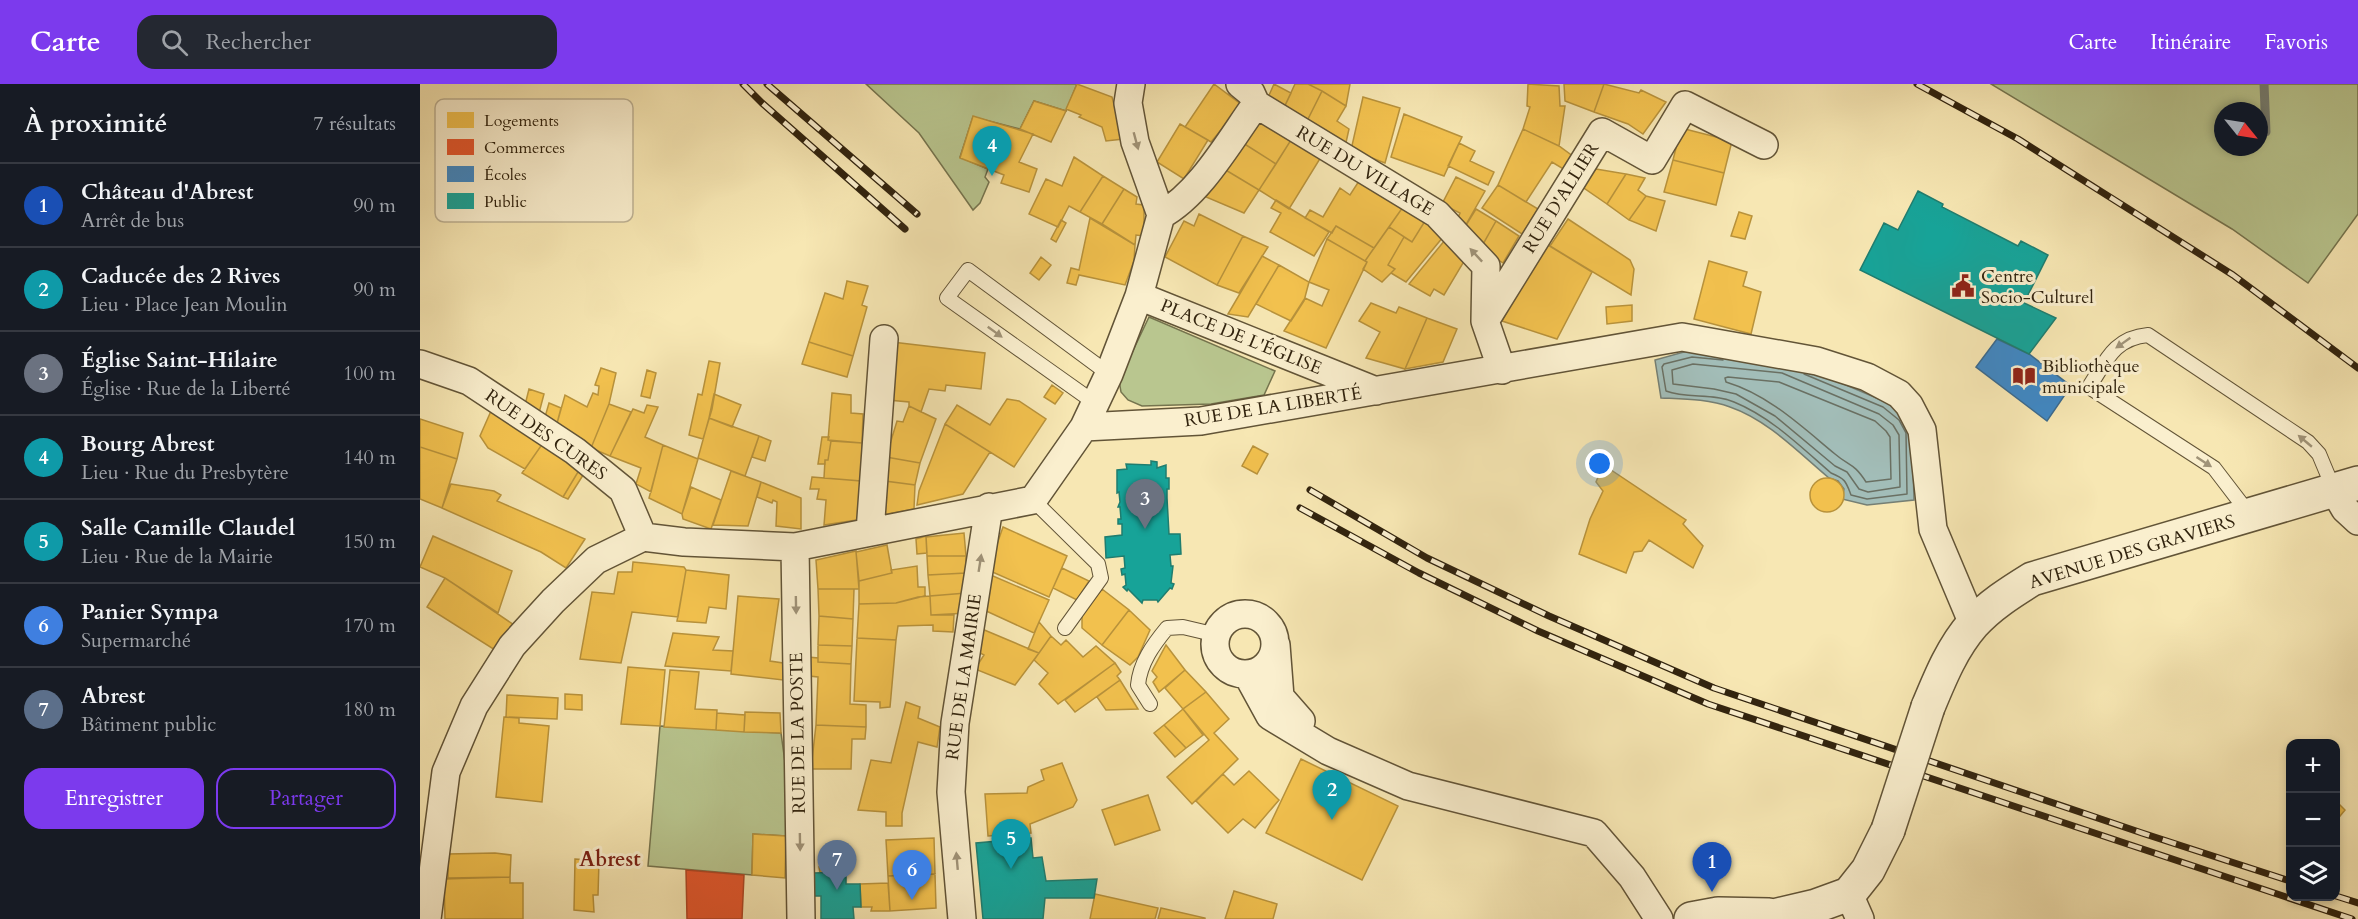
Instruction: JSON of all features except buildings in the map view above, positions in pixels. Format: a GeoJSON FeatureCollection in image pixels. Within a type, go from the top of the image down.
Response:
{"type":"FeatureCollection","features":[{"type":"Feature","properties":{"kind":"street"},"geometry":{"type":"LineString","coordinates":[[427,919],[446,772],[474,706],[512,646],[553,601],[596,560],[643,537],[684,542],[795,547],[1033,500],[1084,427],[1109,374],[1139,296],[1161,214],[1134,142],[1128,103],[1131,84]]}},
{"type":"Feature","properties":{"kind":"street"},"geometry":{"type":"LineString","coordinates":[[1161,214],[1177,206],[1192,192],[1248,94]]}},
{"type":"Feature","properties":{"kind":"street","name":"RUE DU VILLAGE"},"geometry":{"type":"LineString","coordinates":[[1248,94],[1437,214],[1486,266],[1485,321],[1502,370]]}},
{"type":"Feature","properties":{"kind":"street","name":"RUE D'ALLIER"},"geometry":{"type":"LineString","coordinates":[[1485,321],[1602,132],[1652,160],[1685,105],[1764,146]]}},
{"type":"Feature","properties":{"kind":"street","name":"PLACE DE L'ÉGLISE"},"geometry":{"type":"LineString","coordinates":[[1139,296],[1376,391]]}},
{"type":"Feature","properties":{"kind":"street","name":"RUE DE LA LIBERTÉ"},"geometry":{"type":"LineString","coordinates":[[1084,427],[1202,421],[1682,337],[1817,361],[1867,377],[1899,394],[1909,405],[1922,430],[1933,529],[1973,624]]}},
{"type":"Feature","properties":{"kind":"street"},"geometry":{"type":"LineString","coordinates":[[870,532],[884,339]]}},
{"type":"Feature","properties":{"kind":"street","name":"RUE DES CURES"},"geometry":{"type":"LineString","coordinates":[[420,364],[469,381],[575,451],[623,490],[643,537]]}},
{"type":"Feature","properties":{"kind":"street"},"geometry":{"type":"LineString","coordinates":[[2346,487],[2345,509],[2358,521]]}},
{"type":"Feature","properties":{"kind":"street","name":"AVENUE DES GRAVIERS"},"geometry":{"type":"LineString","coordinates":[[1691,919],[1718,914],[1765,917],[1816,906],[1855,907],[1868,870],[1888,830],[1928,706],[1949,658],[1973,624],[2000,600],[2032,579],[2346,487]]}},
{"type":"Feature","properties":{"kind":"street","name":"RUE DE LA MAIRIE"},"geometry":{"type":"LineString","coordinates":[[962,919],[951,792],[955,723],[989,507]]}},
{"type":"Feature","properties":{"kind":"street","name":"RUE DE LA POSTE"},"geometry":{"type":"LineString","coordinates":[[795,547],[801,919]]}},
{"type":"Feature","properties":{"kind":"street"},"geometry":{"type":"LineString","coordinates":[[1276,645],[1270,662],[1264,668],[1247,674],[1229,669],[1221,663],[1215,644],[1217,635],[1228,619],[1246,614],[1264,620],[1270,627],[1276,645],[1280,697],[1328,751]]}},
{"type":"Feature","properties":{"kind":"street"},"geometry":{"type":"LineString","coordinates":[[1247,674],[1270,716],[1328,751],[1408,786],[1594,834],[1632,877],[1659,919]]}},
{"type":"Feature","properties":{"kind":"lane"},"geometry":{"type":"LineString","coordinates":[[1095,403],[947,298],[968,270],[1109,374]]}},
{"type":"Feature","properties":{"kind":"lane"},"geometry":{"type":"LineString","coordinates":[[2250,515],[2214,468],[2089,387],[2113,350],[2132,337],[2148,335],[2308,442],[2346,487]]}},
{"type":"Feature","properties":{"kind":"lane"},"geometry":{"type":"LineString","coordinates":[[1033,500],[1098,564],[1101,578],[1065,628]]}},
{"type":"Feature","properties":{"kind":"lane"},"geometry":{"type":"LineString","coordinates":[[1150,704],[1138,685],[1139,670],[1155,642],[1167,628],[1183,627],[1217,635]]}},
{"type":"Feature","properties":{"kind":"green space"},"geometry":{"type":"Polygon","coordinates":[[[866,84],[1077,84],[1066,111],[1034,101],[1020,129],[973,117],[960,157],[988,169],[985,177],[989,182],[980,203],[973,210],[919,133],[866,84]]]}},
{"type":"Feature","properties":{"kind":"green space"},"geometry":{"type":"Polygon","coordinates":[[[1991,84],[2358,84],[2358,214],[2308,283],[2232,229],[1991,84]]]}},
{"type":"Feature","properties":{"kind":"green space"},"geometry":{"type":"Polygon","coordinates":[[[1149,317],[1275,371],[1264,395],[1211,404],[1142,406],[1128,400],[1121,392],[1119,380],[1149,317]]]}},
{"type":"Feature","properties":{"kind":"green space"},"geometry":{"type":"Polygon","coordinates":[[[660,726],[781,733],[787,777],[786,836],[753,834],[752,875],[648,866],[660,726]]]}},
{"type":"Feature","properties":{"kind":"water"},"geometry":{"type":"Polygon","coordinates":[[[1691,350],[1785,359],[1886,402],[1904,416],[1912,431],[1914,500],[1867,505],[1842,499],[1844,489],[1838,481],[1829,478],[1757,420],[1714,402],[1661,398],[1655,360],[1691,350]]]}},
{"type":"Feature","properties":{"kind":"waterway"},"geometry":{"type":"LineString","coordinates":[[2264,84],[2265,102]]}},
{"type":"Feature","properties":{"kind":"railway"},"geometry":{"type":"LineString","coordinates":[[743,84],[905,229]]}},
{"type":"Feature","properties":{"kind":"railway"},"geometry":{"type":"LineString","coordinates":[[767,84],[917,214]]}},
{"type":"Feature","properties":{"kind":"railway"},"geometry":{"type":"LineString","coordinates":[[1917,84],[2018,139],[2233,275],[2358,368]]}},
{"type":"Feature","properties":{"kind":"railway"},"geometry":{"type":"LineString","coordinates":[[1310,490],[1427,558],[1549,616],[1714,688],[2286,880]]}},
{"type":"Feature","properties":{"kind":"railway"},"geometry":{"type":"LineString","coordinates":[[1300,508],[1419,573],[1538,631],[1708,704],[2352,919]]}},
{"type":"Feature","properties":{"kind":"railway"},"geometry":{"type":"LineString","coordinates":[[2340,897],[2358,903]]}},
{"type":"Feature","properties":{"kind":"place","name":"Bourg Abrest"},"geometry":{"type":"Point","coordinates":[992,176]}},
{"type":"Feature","properties":{"kind":"place","name":"Centre Socio-Culturel"},"geometry":{"type":"Point","coordinates":[1963,286]}},
{"type":"Feature","properties":{"kind":"place","name":"Bibliothèque municipale"},"geometry":{"type":"Point","coordinates":[2024,376]}},
{"type":"Feature","properties":{"kind":"place","name":"Église Saint-Hilaire"},"geometry":{"type":"Point","coordinates":[1145,529]}},
{"type":"Feature","properties":{"kind":"place","name":"Caducée des 2 Rives"},"geometry":{"type":"Point","coordinates":[1332,820]}},
{"type":"Feature","properties":{"kind":"place","name":"Salle Camille Claudel"},"geometry":{"type":"Point","coordinates":[1011,869]}},
{"type":"Feature","properties":{"kind":"place","name":"Abrest"},"geometry":{"type":"Point","coordinates":[837,890]}},
{"type":"Feature","properties":{"kind":"place","name":"Château d'Abrest"},"geometry":{"type":"Point","coordinates":[1712,892]}},
{"type":"Feature","properties":{"kind":"place","name":"Panier Sympa"},"geometry":{"type":"Point","coordinates":[912,900]}},
{"type":"Feature","properties":{"kind":"district","name":"Abrest"},"geometry":{"type":"Point","coordinates":[610,859]}}]}
